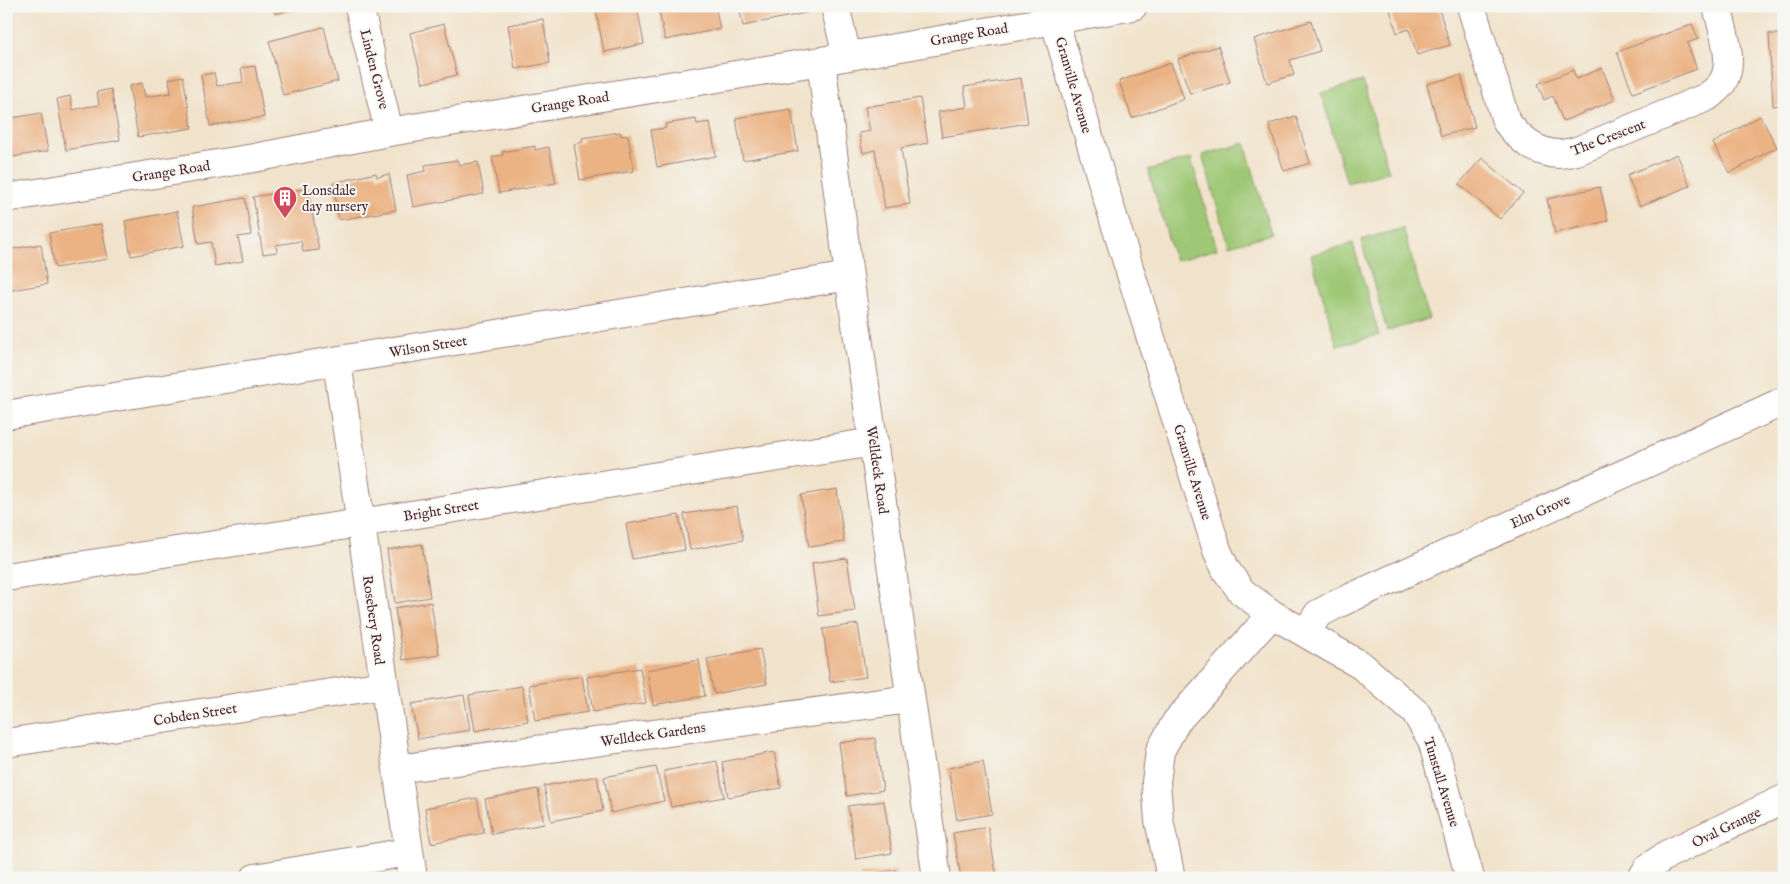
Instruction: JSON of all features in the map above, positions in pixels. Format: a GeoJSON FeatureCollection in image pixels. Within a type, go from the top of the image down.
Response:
{"type":"FeatureCollection","features":[{"type":"Feature","properties":{"kind":"street","name":"Linden Grove"},"geometry":{"type":"LineString","coordinates":[[360,6],[389,132]]}},
{"type":"Feature","properties":{"kind":"street"},"geometry":{"type":"LineString","coordinates":[[834,6],[847,56]]}},
{"type":"Feature","properties":{"kind":"street","name":"Grange Road"},"geometry":{"type":"LineString","coordinates":[[6,198],[254,158],[389,132],[821,61],[1133,6]]}},
{"type":"Feature","properties":{"kind":"street","name":"The Crescent"},"geometry":{"type":"LineString","coordinates":[[1471,6],[1506,121],[1512,130],[1537,149],[1557,154],[1578,151],[1699,101],[1721,85],[1728,70],[1728,56],[1717,6]]}},
{"type":"Feature","properties":{"kind":"street","name":"Granville Avenue"},"geometry":{"type":"LineString","coordinates":[[1054,19],[1108,201],[1217,550],[1226,570],[1242,592],[1272,614]]}},
{"type":"Feature","properties":{"kind":"street","name":"Welldeck Road"},"geometry":{"type":"LineString","coordinates":[[821,61],[849,276],[937,878]]}},
{"type":"Feature","properties":{"kind":"street","name":"Wilson Street"},"geometry":{"type":"LineString","coordinates":[[6,415],[337,362],[849,276]]}},
{"type":"Feature","properties":{"kind":"street","name":"Rosebery Road"},"geometry":{"type":"LineString","coordinates":[[337,362],[410,865]]}},
{"type":"Feature","properties":{"kind":"street","name":"Elm Grove"},"geometry":{"type":"LineString","coordinates":[[1306,632],[1318,614],[1337,604],[1784,401]]}},
{"type":"Feature","properties":{"kind":"street","name":"Bright Street"},"geometry":{"type":"LineString","coordinates":[[6,577],[874,442]]}},
{"type":"Feature","properties":{"kind":"street"},"geometry":{"type":"LineString","coordinates":[[1171,878],[1159,820],[1156,782],[1160,751],[1176,722],[1272,614]]}},
{"type":"Feature","properties":{"kind":"street","name":"Tunstall Avenue"},"geometry":{"type":"LineString","coordinates":[[1272,614],[1362,666],[1416,712],[1432,740],[1470,878]]}},
{"type":"Feature","properties":{"kind":"street","name":"Cobden Street"},"geometry":{"type":"LineString","coordinates":[[6,743],[384,685]]}},
{"type":"Feature","properties":{"kind":"street","name":"Welldeck Gardens"},"geometry":{"type":"LineString","coordinates":[[397,769],[910,699]]}},
{"type":"Feature","properties":{"kind":"street","name":"Oval Grange"},"geometry":{"type":"LineString","coordinates":[[1642,878],[1648,868],[1668,854],[1784,799]]}},
{"type":"Feature","properties":{"kind":"street"},"geometry":{"type":"LineString","coordinates":[[255,878],[410,865]]}},
{"type":"Feature","properties":{"kind":"green space"},"geometry":{"type":"Polygon","coordinates":[[[1363,81],[1389,172],[1347,183],[1321,93],[1363,81]]]}},
{"type":"Feature","properties":{"kind":"green space"},"geometry":{"type":"Polygon","coordinates":[[[1245,143],[1271,234],[1229,246],[1202,155],[1245,143]]]}},
{"type":"Feature","properties":{"kind":"green space"},"geometry":{"type":"Polygon","coordinates":[[[1191,158],[1217,249],[1175,261],[1148,170],[1191,158]]]}},
{"type":"Feature","properties":{"kind":"green space"},"geometry":{"type":"Polygon","coordinates":[[[1403,228],[1429,319],[1387,331],[1361,240],[1403,228]]]}},
{"type":"Feature","properties":{"kind":"green space"},"geometry":{"type":"Polygon","coordinates":[[[1353,243],[1379,335],[1337,346],[1311,255],[1353,243]]]}},
{"type":"Feature","properties":{"kind":"building"},"geometry":{"type":"Polygon","coordinates":[[[274,6],[304,6],[304,7],[275,14],[274,6]]]}},
{"type":"Feature","properties":{"kind":"building"},"geometry":{"type":"Polygon","coordinates":[[[595,6],[637,6],[644,44],[604,52],[595,6]]]}},
{"type":"Feature","properties":{"kind":"building"},"geometry":{"type":"Polygon","coordinates":[[[658,6],[715,6],[720,29],[665,40],[658,6]]]}},
{"type":"Feature","properties":{"kind":"building"},"geometry":{"type":"Polygon","coordinates":[[[739,6],[814,6],[815,11],[743,26],[739,6]]]}},
{"type":"Feature","properties":{"kind":"building"},"geometry":{"type":"Polygon","coordinates":[[[876,6],[894,6],[894,7],[876,10],[876,6]]]}},
{"type":"Feature","properties":{"kind":"building"},"geometry":{"type":"Polygon","coordinates":[[[1389,6],[1438,6],[1450,45],[1417,55],[1409,29],[1397,33],[1389,6]]]}},
{"type":"Feature","properties":{"kind":"building"},"geometry":{"type":"Polygon","coordinates":[[[543,19],[550,63],[515,69],[508,25],[543,19]]]}},
{"type":"Feature","properties":{"kind":"building"},"geometry":{"type":"Polygon","coordinates":[[[1311,21],[1320,51],[1290,60],[1294,75],[1267,83],[1254,39],[1311,21]]]}},
{"type":"Feature","properties":{"kind":"building"},"geometry":{"type":"Polygon","coordinates":[[[444,24],[457,75],[423,83],[410,33],[444,24]]]}},
{"type":"Feature","properties":{"kind":"building"},"geometry":{"type":"Polygon","coordinates":[[[1692,24],[1698,39],[1687,43],[1697,69],[1633,93],[1617,52],[1692,24]]]}},
{"type":"Feature","properties":{"kind":"building"},"geometry":{"type":"Polygon","coordinates":[[[324,27],[338,81],[283,95],[269,41],[324,27]]]}},
{"type":"Feature","properties":{"kind":"building"},"geometry":{"type":"Polygon","coordinates":[[[1769,34],[1784,34],[1784,105],[1773,106],[1769,34]]]}},
{"type":"Feature","properties":{"kind":"building"},"geometry":{"type":"Polygon","coordinates":[[[1218,46],[1230,82],[1190,94],[1178,59],[1218,46]]]}},
{"type":"Feature","properties":{"kind":"building"},"geometry":{"type":"Polygon","coordinates":[[[1171,63],[1184,99],[1132,118],[1119,81],[1171,63]]]}},
{"type":"Feature","properties":{"kind":"building"},"geometry":{"type":"Polygon","coordinates":[[[255,66],[264,117],[210,126],[201,75],[214,73],[217,86],[243,82],[241,68],[255,66]]]}},
{"type":"Feature","properties":{"kind":"building"},"geometry":{"type":"Polygon","coordinates":[[[1602,68],[1615,100],[1563,121],[1553,96],[1544,100],[1538,84],[1573,70],[1576,79],[1602,68]]]}},
{"type":"Feature","properties":{"kind":"building"},"geometry":{"type":"Polygon","coordinates":[[[1461,75],[1475,127],[1441,136],[1427,84],[1461,75]]]}},
{"type":"Feature","properties":{"kind":"building"},"geometry":{"type":"Polygon","coordinates":[[[183,76],[192,128],[138,137],[129,86],[142,83],[145,97],[171,93],[169,79],[183,76]]]}},
{"type":"Feature","properties":{"kind":"building"},"geometry":{"type":"Polygon","coordinates":[[[1021,78],[1028,123],[942,137],[938,112],[967,107],[964,87],[1021,78]]]}},
{"type":"Feature","properties":{"kind":"building"},"geometry":{"type":"Polygon","coordinates":[[[111,89],[120,140],[66,150],[57,99],[70,96],[73,110],[99,105],[97,92],[111,89]]]}},
{"type":"Feature","properties":{"kind":"building"},"geometry":{"type":"Polygon","coordinates":[[[920,98],[928,143],[901,148],[910,204],[885,208],[875,150],[863,153],[859,133],[870,131],[865,107],[920,98]]]}},
{"type":"Feature","properties":{"kind":"building"},"geometry":{"type":"Polygon","coordinates":[[[791,109],[798,151],[743,160],[736,118],[791,109]]]}},
{"type":"Feature","properties":{"kind":"building"},"geometry":{"type":"Polygon","coordinates":[[[41,113],[48,151],[6,158],[6,119],[41,113]]]}},
{"type":"Feature","properties":{"kind":"building"},"geometry":{"type":"Polygon","coordinates":[[[1296,116],[1310,163],[1284,171],[1269,124],[1296,116]]]}},
{"type":"Feature","properties":{"kind":"building"},"geometry":{"type":"Polygon","coordinates":[[[1760,116],[1777,147],[1730,173],[1713,143],[1760,116]]]}},
{"type":"Feature","properties":{"kind":"building"},"geometry":{"type":"Polygon","coordinates":[[[696,119],[697,124],[710,122],[716,156],[657,167],[651,130],[666,128],[665,124],[696,119]]]}},
{"type":"Feature","properties":{"kind":"building"},"geometry":{"type":"Polygon","coordinates":[[[620,132],[621,136],[628,135],[634,171],[580,180],[574,144],[583,142],[582,138],[620,132]]]}},
{"type":"Feature","properties":{"kind":"building"},"geometry":{"type":"Polygon","coordinates":[[[535,146],[535,150],[549,147],[556,183],[499,193],[492,157],[503,155],[502,152],[535,146]]]}},
{"type":"Feature","properties":{"kind":"building"},"geometry":{"type":"Polygon","coordinates":[[[1677,154],[1690,186],[1640,206],[1627,175],[1677,154]]]}},
{"type":"Feature","properties":{"kind":"building"},"geometry":{"type":"Polygon","coordinates":[[[1482,158],[1523,193],[1500,219],[1459,184],[1482,158]]]}},
{"type":"Feature","properties":{"kind":"building"},"geometry":{"type":"Polygon","coordinates":[[[457,160],[459,165],[478,162],[484,194],[413,207],[407,175],[426,171],[425,165],[457,160]]]}},
{"type":"Feature","properties":{"kind":"building"},"geometry":{"type":"Polygon","coordinates":[[[376,173],[377,177],[389,174],[396,210],[339,220],[333,183],[376,173]]]}},
{"type":"Feature","properties":{"kind":"building"},"geometry":{"type":"Polygon","coordinates":[[[1600,187],[1608,221],[1555,233],[1547,199],[1600,187]]]}},
{"type":"Feature","properties":{"kind":"building","name":"Lonsdale day nursery"},"geometry":{"type":"Polygon","coordinates":[[[308,188],[319,250],[303,252],[301,241],[276,245],[277,252],[263,254],[253,197],[308,188]]]}},
{"type":"Feature","properties":{"kind":"building"},"geometry":{"type":"Polygon","coordinates":[[[245,198],[251,235],[238,237],[243,261],[215,266],[211,242],[198,244],[192,207],[245,198]]]}},
{"type":"Feature","properties":{"kind":"building"},"geometry":{"type":"Polygon","coordinates":[[[177,211],[184,246],[131,256],[125,221],[177,211]]]}},
{"type":"Feature","properties":{"kind":"building"},"geometry":{"type":"Polygon","coordinates":[[[101,224],[108,259],[55,268],[49,233],[101,224]]]}},
{"type":"Feature","properties":{"kind":"building"},"geometry":{"type":"Polygon","coordinates":[[[41,244],[47,284],[6,291],[6,250],[41,244]]]}},
{"type":"Feature","properties":{"kind":"building"},"geometry":{"type":"Polygon","coordinates":[[[837,489],[844,542],[809,547],[801,495],[837,489]]]}},
{"type":"Feature","properties":{"kind":"building"},"geometry":{"type":"Polygon","coordinates":[[[737,506],[743,540],[690,550],[684,514],[737,506]]]}},
{"type":"Feature","properties":{"kind":"building"},"geometry":{"type":"Polygon","coordinates":[[[679,515],[685,550],[632,559],[626,524],[679,515]]]}},
{"type":"Feature","properties":{"kind":"building"},"geometry":{"type":"Polygon","coordinates":[[[422,544],[430,597],[395,603],[387,550],[422,544]]]}},
{"type":"Feature","properties":{"kind":"building"},"geometry":{"type":"Polygon","coordinates":[[[847,558],[855,611],[819,616],[812,563],[847,558]]]}},
{"type":"Feature","properties":{"kind":"building"},"geometry":{"type":"Polygon","coordinates":[[[431,602],[439,655],[403,660],[395,608],[431,602]]]}},
{"type":"Feature","properties":{"kind":"building"},"geometry":{"type":"Polygon","coordinates":[[[858,624],[866,677],[830,682],[823,629],[858,624]]]}},
{"type":"Feature","properties":{"kind":"building"},"geometry":{"type":"Polygon","coordinates":[[[760,649],[767,684],[714,694],[707,659],[760,649]]]}},
{"type":"Feature","properties":{"kind":"building"},"geometry":{"type":"Polygon","coordinates":[[[699,660],[705,696],[653,705],[647,670],[699,660]]]}},
{"type":"Feature","properties":{"kind":"building"},"geometry":{"type":"Polygon","coordinates":[[[640,668],[646,703],[593,712],[587,677],[640,668]]]}},
{"type":"Feature","properties":{"kind":"building"},"geometry":{"type":"Polygon","coordinates":[[[582,676],[588,712],[535,721],[529,685],[582,676]]]}},
{"type":"Feature","properties":{"kind":"building"},"geometry":{"type":"Polygon","coordinates":[[[522,686],[528,721],[475,731],[469,695],[522,686]]]}},
{"type":"Feature","properties":{"kind":"building"},"geometry":{"type":"Polygon","coordinates":[[[464,695],[470,730],[418,739],[411,704],[464,695]]]}},
{"type":"Feature","properties":{"kind":"building"},"geometry":{"type":"Polygon","coordinates":[[[875,738],[883,790],[847,796],[839,743],[875,738]]]}},
{"type":"Feature","properties":{"kind":"building"},"geometry":{"type":"Polygon","coordinates":[[[774,752],[781,788],[728,797],[722,762],[774,752]]]}},
{"type":"Feature","properties":{"kind":"building"},"geometry":{"type":"Polygon","coordinates":[[[717,761],[724,797],[671,807],[664,771],[717,761]]]}},
{"type":"Feature","properties":{"kind":"building"},"geometry":{"type":"Polygon","coordinates":[[[983,761],[992,814],[957,820],[948,768],[983,761]]]}},
{"type":"Feature","properties":{"kind":"building"},"geometry":{"type":"Polygon","coordinates":[[[656,767],[664,801],[611,813],[604,777],[656,767]]]}},
{"type":"Feature","properties":{"kind":"building"},"geometry":{"type":"Polygon","coordinates":[[[597,776],[603,811],[551,821],[544,786],[597,776]]]}},
{"type":"Feature","properties":{"kind":"building"},"geometry":{"type":"Polygon","coordinates":[[[538,789],[544,824],[492,834],[485,799],[538,789]]]}},
{"type":"Feature","properties":{"kind":"building"},"geometry":{"type":"Polygon","coordinates":[[[477,798],[484,833],[431,843],[425,808],[477,798]]]}},
{"type":"Feature","properties":{"kind":"building"},"geometry":{"type":"Polygon","coordinates":[[[884,801],[892,853],[856,859],[848,806],[884,801]]]}},
{"type":"Feature","properties":{"kind":"building"},"geometry":{"type":"Polygon","coordinates":[[[988,827],[997,878],[961,878],[953,833],[988,827]]]}},
{"type":"Feature","properties":{"kind":"building"},"geometry":{"type":"Polygon","coordinates":[[[896,870],[897,878],[861,878],[860,875],[896,870]]]}},
{"type":"Feature","properties":{"kind":"place","name":"Lonsdale day nursery"},"geometry":{"type":"Point","coordinates":[285,219]}}]}
